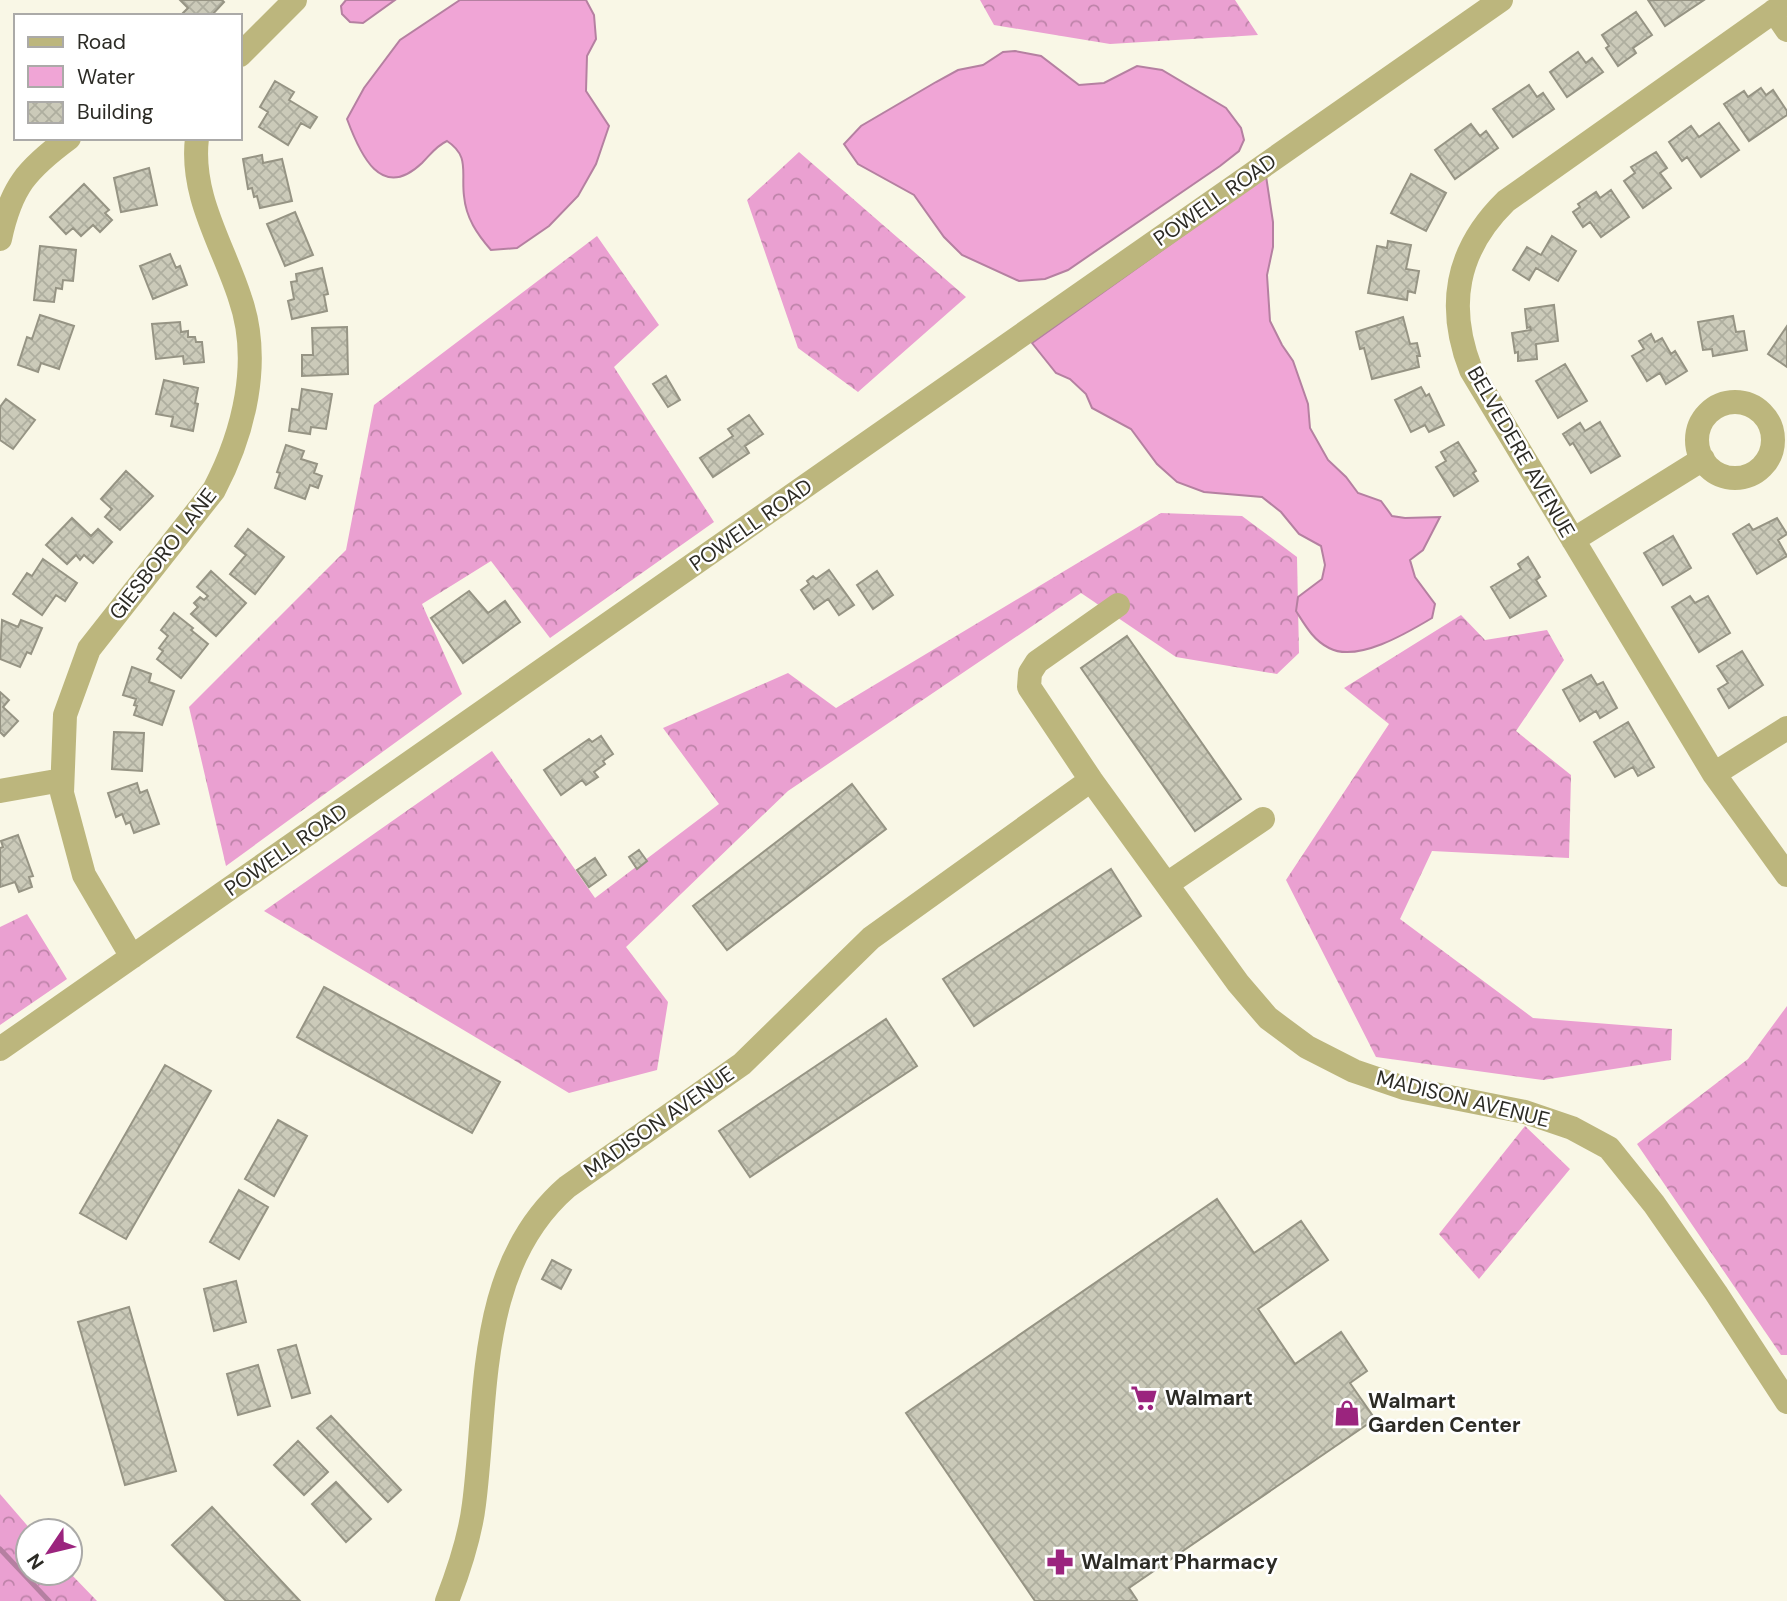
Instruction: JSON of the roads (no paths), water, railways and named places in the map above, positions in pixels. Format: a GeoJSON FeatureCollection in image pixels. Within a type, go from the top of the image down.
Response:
{"type":"FeatureCollection","features":[{"type":"Feature","properties":{"kind":"street"},"geometry":{"type":"LineString","coordinates":[[242,53],[295,0]]}},
{"type":"Feature","properties":{"kind":"street","name":"POWELL ROAD"},"geometry":{"type":"LineString","coordinates":[[0,1049],[1501,0]]}},
{"type":"Feature","properties":{"kind":"street","name":"BELVEDERE AVENUE"},"geometry":{"type":"LineString","coordinates":[[1782,14],[1506,201],[1482,228],[1465,260],[1460,278],[1457,316],[1464,353],[1471,370],[1714,774],[1787,875]]}},
{"type":"Feature","properties":{"kind":"street"},"geometry":{"type":"LineString","coordinates":[[0,239],[6,209],[15,191],[29,171],[67,140]]}},
{"type":"Feature","properties":{"kind":"street","name":"GIESBORO LANE"},"geometry":{"type":"LineString","coordinates":[[132,957],[84,875],[62,793],[65,715],[89,649],[214,490],[236,442],[243,416],[249,367],[246,322],[241,299],[201,195],[196,172],[197,140]]}},
{"type":"Feature","properties":{"kind":"street"},"geometry":{"type":"LineString","coordinates":[[1573,540],[1703,459]]}},
{"type":"Feature","properties":{"kind":"street","name":"MADISON AVENUE"},"geometry":{"type":"LineString","coordinates":[[1118,605],[1037,662],[1028,680],[1031,694],[1238,983],[1268,1018],[1307,1047],[1353,1071],[1404,1088],[1525,1112],[1572,1128],[1609,1148],[1654,1204],[1787,1402]]}},
{"type":"Feature","properties":{"kind":"street"},"geometry":{"type":"LineString","coordinates":[[1714,774],[1787,728]]}},
{"type":"Feature","properties":{"kind":"street"},"geometry":{"type":"LineString","coordinates":[[0,791],[62,780]]}},
{"type":"Feature","properties":{"kind":"street","name":"MADISON AVENUE"},"geometry":{"type":"LineString","coordinates":[[447,1601],[466,1546],[474,1504],[484,1383],[501,1292],[513,1257],[530,1225],[566,1187],[742,1064],[852,955],[880,931],[1091,780]]}},
{"type":"Feature","properties":{"kind":"street"},"geometry":{"type":"LineString","coordinates":[[1167,884],[1263,819]]}},
{"type":"Feature","properties":{"kind":"water"},"geometry":{"type":"Polygon","coordinates":[[[346,0],[395,0],[363,23],[350,22],[342,14],[341,6],[346,0]]]}},
{"type":"Feature","properties":{"kind":"water"},"geometry":{"type":"Polygon","coordinates":[[[460,0],[586,0],[594,15],[596,39],[587,56],[586,91],[609,126],[596,164],[578,196],[549,226],[517,248],[491,250],[477,232],[465,204],[462,159],[447,141],[408,174],[395,177],[384,175],[374,169],[366,159],[347,119],[364,88],[400,40],[460,0]]]}},
{"type":"Feature","properties":{"kind":"water"},"geometry":{"type":"Polygon","coordinates":[[[1015,51],[1041,56],[1079,85],[1104,83],[1137,66],[1162,70],[1226,108],[1241,128],[1244,140],[1239,151],[1220,166],[1068,270],[1045,279],[1019,281],[962,255],[944,237],[914,195],[858,164],[844,144],[861,126],[958,70],[983,65],[1003,52],[1015,51]]]}},
{"type":"Feature","properties":{"kind":"water"},"geometry":{"type":"Polygon","coordinates":[[[1266,176],[1273,222],[1273,247],[1267,275],[1270,321],[1293,361],[1308,404],[1310,428],[1328,460],[1358,493],[1381,501],[1392,516],[1440,517],[1423,550],[1410,560],[1415,577],[1435,604],[1432,618],[1396,638],[1353,652],[1340,652],[1323,645],[1306,627],[1296,611],[1298,597],[1322,579],[1325,565],[1321,546],[1299,534],[1281,512],[1262,497],[1204,492],[1177,482],[1157,464],[1131,429],[1092,408],[1086,394],[1070,379],[1056,373],[1032,343],[1266,176]]]}},
{"type":"Feature","properties":{"kind":"waterway"},"geometry":{"type":"LineString","coordinates":[[0,1549],[49,1601]]}},
{"type":"Feature","properties":{"kind":"place","name":"Walmart"},"geometry":{"type":"Point","coordinates":[1144,1398]}},
{"type":"Feature","properties":{"kind":"place","name":"Walmart Garden Center"},"geometry":{"type":"Point","coordinates":[1347,1413]}},
{"type":"Feature","properties":{"kind":"place","name":"Walmart Pharmacy"},"geometry":{"type":"Point","coordinates":[1060,1562]}}]}
